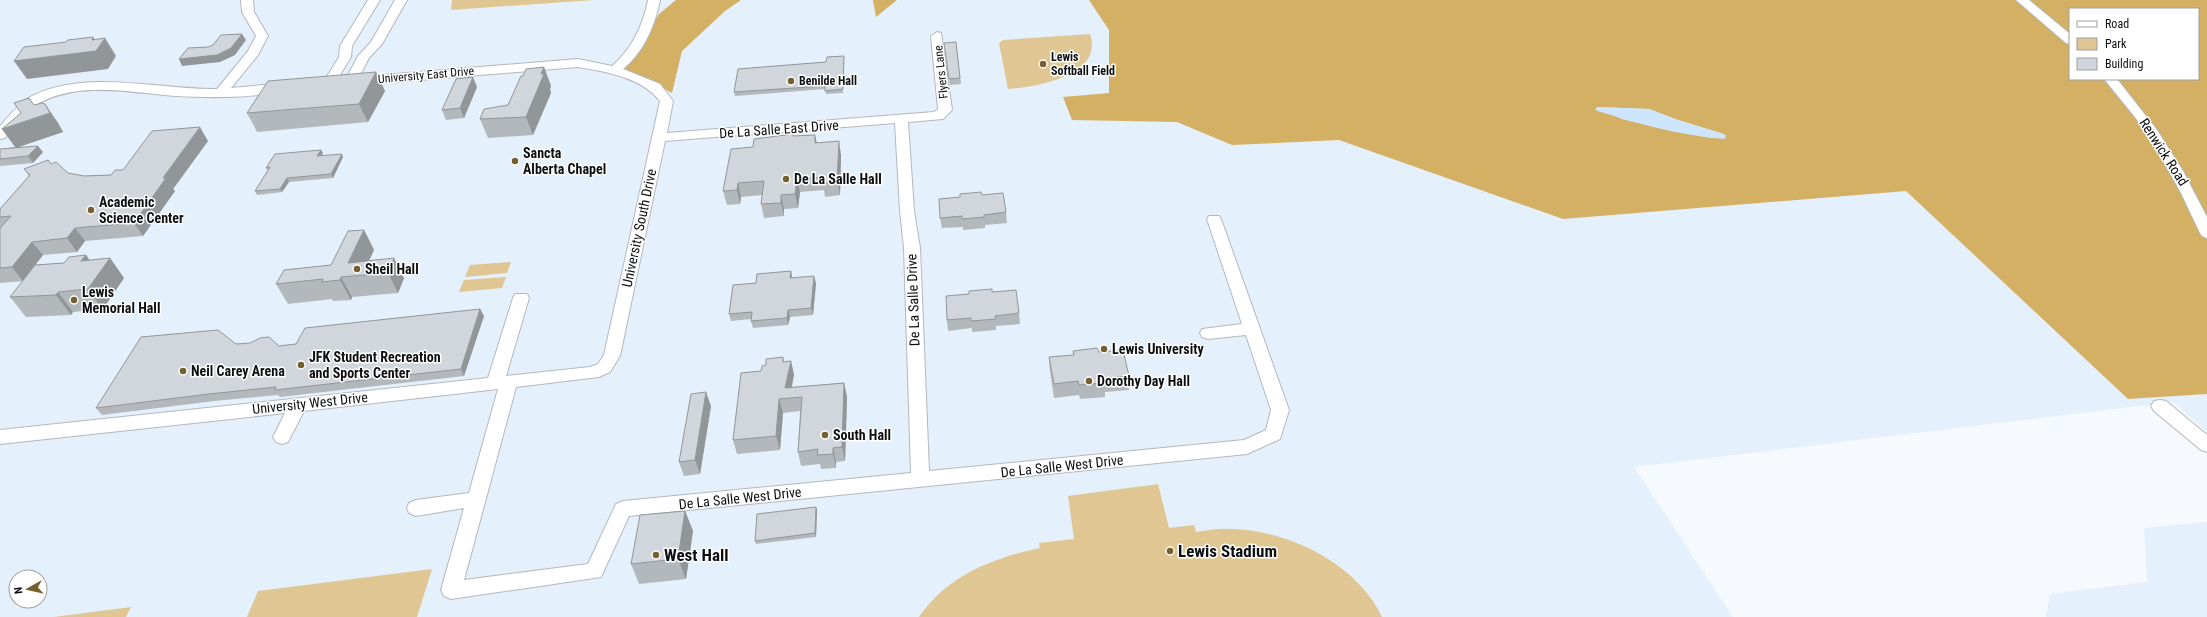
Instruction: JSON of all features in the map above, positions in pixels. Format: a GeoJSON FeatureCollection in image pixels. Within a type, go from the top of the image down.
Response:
{"type":"FeatureCollection","features":[{"type":"Feature","properties":{"kind":"street"},"geometry":{"type":"LineString","coordinates":[[221,93],[254,52],[262,36],[248,12],[247,0]]}},
{"type":"Feature","properties":{"kind":"street"},"geometry":{"type":"LineString","coordinates":[[329,83],[345,57],[346,46],[374,0]]}},
{"type":"Feature","properties":{"kind":"street"},"geometry":{"type":"LineString","coordinates":[[351,81],[364,56],[376,44],[401,0]]}},
{"type":"Feature","properties":{"kind":"street"},"geometry":{"type":"LineString","coordinates":[[614,70],[623,64],[633,51],[652,12],[654,0]]}},
{"type":"Feature","properties":{"kind":"street"},"geometry":{"type":"LineString","coordinates":[[2022,0],[2069,39]]}},
{"type":"Feature","properties":{"kind":"street","name":"Flyers Lane"},"geometry":{"type":"LineString","coordinates":[[900,120],[938,116],[945,110],[937,36]]}},
{"type":"Feature","properties":{"kind":"street","name":"University East Drive"},"geometry":{"type":"LineString","coordinates":[[314,85],[578,63],[614,70],[656,87],[667,101]]}},
{"type":"Feature","properties":{"kind":"street","name":"Renwick Road"},"geometry":{"type":"LineString","coordinates":[[2111,80],[2159,141],[2189,191],[2207,233]]}},
{"type":"Feature","properties":{"kind":"street"},"geometry":{"type":"LineString","coordinates":[[0,135],[25,106],[36,99],[60,90],[94,87],[196,94],[298,86]]}},
{"type":"Feature","properties":{"kind":"street","name":"University South Drive"},"geometry":{"type":"LineString","coordinates":[[612,356],[667,101]]}},
{"type":"Feature","properties":{"kind":"street","name":"De La Salle East Drive"},"geometry":{"type":"LineString","coordinates":[[658,138],[900,120]]}},
{"type":"Feature","properties":{"kind":"street","name":"De La Salle Drive"},"geometry":{"type":"LineString","coordinates":[[900,120],[906,211],[912,248],[920,480]]}},
{"type":"Feature","properties":{"kind":"street","name":"De La Salle West Drive"},"geometry":{"type":"LineString","coordinates":[[477,499],[451,590],[594,571],[623,509],[1247,448],[1274,434],[1280,410],[1214,219]]}},
{"type":"Feature","properties":{"kind":"street"},"geometry":{"type":"LineString","coordinates":[[416,508],[477,499],[521,298]]}},
{"type":"Feature","properties":{"kind":"street"},"geometry":{"type":"LineString","coordinates":[[1208,333],[1252,329]]}},
{"type":"Feature","properties":{"kind":"street","name":"University West Drive"},"geometry":{"type":"LineString","coordinates":[[0,437],[593,373],[604,368],[612,356]]}},
{"type":"Feature","properties":{"kind":"street"},"geometry":{"type":"LineString","coordinates":[[282,437],[298,404]]}},
{"type":"Feature","properties":{"kind":"street"},"geometry":{"type":"LineString","coordinates":[[2160,406],[2207,445]]}},
{"type":"Feature","properties":{"kind":"shaded area","name":"Lewis University"},"geometry":{"type":"Polygon","coordinates":[[[0,0],[2001,0],[2069,78],[2069,80],[2071,80],[2207,296],[2207,432],[2173,402],[1634,467],[1733,617],[0,617],[0,0]]]}},
{"type":"Feature","properties":{"kind":"shaded area"},"geometry":{"type":"Polygon","coordinates":[[[676,0],[741,0],[725,11],[682,51],[672,93],[625,69],[659,14],[676,0]]]}},
{"type":"Feature","properties":{"kind":"shaded area"},"geometry":{"type":"Polygon","coordinates":[[[873,0],[897,0],[876,17],[873,0]]]}},
{"type":"Feature","properties":{"kind":"shaded area"},"geometry":{"type":"Polygon","coordinates":[[[1089,0],[2207,0],[2207,394],[2128,399],[1906,191],[1563,219],[1339,140],[1232,145],[1177,122],[1072,120],[1063,97],[1109,93],[1109,30],[1089,0]],[[1597,107],[1622,119],[1671,131],[1712,138],[1724,134],[1675,119],[1649,109],[1597,107]]]}},
{"type":"Feature","properties":{"kind":"shaded area"},"geometry":{"type":"Polygon","coordinates":[[[2207,522],[2207,617],[2046,617],[2050,594],[2147,582],[2144,528],[2207,522]]]}},
{"type":"Feature","properties":{"kind":"green space"},"geometry":{"type":"Polygon","coordinates":[[[452,0],[594,0],[451,10],[452,0]]]}},
{"type":"Feature","properties":{"kind":"green space","name":"Lewis Softball Field"},"geometry":{"type":"Polygon","coordinates":[[[1090,34],[1092,48],[1087,60],[1078,69],[1050,82],[1008,89],[999,43],[1003,40],[1090,34]]]}},
{"type":"Feature","properties":{"kind":"green space"},"geometry":{"type":"Polygon","coordinates":[[[511,262],[507,273],[465,277],[470,265],[511,262]]]}},
{"type":"Feature","properties":{"kind":"green space"},"geometry":{"type":"Polygon","coordinates":[[[506,277],[502,288],[459,292],[464,280],[506,277]]]}},
{"type":"Feature","properties":{"kind":"green space","name":"Lewis Stadium"},"geometry":{"type":"Polygon","coordinates":[[[1158,484],[1169,528],[1194,525],[1196,532],[1217,529],[1243,530],[1267,534],[1291,541],[1314,551],[1335,564],[1354,579],[1370,597],[1382,617],[919,617],[943,590],[972,571],[1005,557],[1040,548],[1039,543],[1074,539],[1068,496],[1158,484]]]}},
{"type":"Feature","properties":{"kind":"green space"},"geometry":{"type":"Polygon","coordinates":[[[432,569],[417,617],[247,617],[258,591],[432,569]]]}},
{"type":"Feature","properties":{"kind":"green space"},"geometry":{"type":"Polygon","coordinates":[[[131,607],[126,617],[54,617],[131,607]]]}},
{"type":"Feature","properties":{"kind":"water"},"geometry":{"type":"Polygon","coordinates":[[[1597,107],[1649,109],[1726,135],[1725,139],[1676,132],[1626,120],[1595,110],[1597,107]]]}},
{"type":"Feature","properties":{"kind":"building"},"geometry":{"type":"Polygon","coordinates":[[[242,34],[231,48],[217,55],[179,59],[188,48],[208,47],[213,45],[221,35],[242,34]]]}},
{"type":"Feature","properties":{"kind":"building"},"geometry":{"type":"Polygon","coordinates":[[[93,37],[92,40],[105,38],[96,51],[14,61],[24,47],[93,37]]]}},
{"type":"Feature","properties":{"kind":"building"},"geometry":{"type":"Polygon","coordinates":[[[956,42],[960,78],[949,79],[944,43],[956,42]]]}},
{"type":"Feature","properties":{"kind":"building","name":"Benilde Hall"},"geometry":{"type":"Polygon","coordinates":[[[844,56],[843,89],[825,91],[825,86],[734,92],[738,69],[826,62],[827,57],[844,56]]]}},
{"type":"Feature","properties":{"kind":"building"},"geometry":{"type":"Polygon","coordinates":[[[544,67],[541,74],[544,74],[526,117],[480,119],[484,109],[508,105],[521,76],[523,76],[526,69],[544,67]]]}},
{"type":"Feature","properties":{"kind":"building"},"geometry":{"type":"Polygon","coordinates":[[[376,72],[359,104],[247,113],[268,81],[376,72]]]}},
{"type":"Feature","properties":{"kind":"building"},"geometry":{"type":"Polygon","coordinates":[[[473,77],[460,108],[442,110],[456,79],[473,77]]]}},
{"type":"Feature","properties":{"kind":"building"},"geometry":{"type":"Polygon","coordinates":[[[29,98],[34,105],[42,103],[45,104],[50,113],[2,129],[21,113],[14,103],[29,98]]]}},
{"type":"Feature","properties":{"kind":"building","name":"Academic Science Center"},"geometry":{"type":"Polygon","coordinates":[[[200,127],[163,178],[166,178],[134,223],[75,228],[67,238],[32,242],[12,267],[0,268],[0,228],[11,216],[0,217],[0,209],[30,175],[24,169],[48,160],[51,164],[56,162],[68,173],[84,176],[111,175],[115,170],[123,170],[152,131],[200,127]]]}},
{"type":"Feature","properties":{"kind":"building","name":"De La Salle Hall"},"geometry":{"type":"Polygon","coordinates":[[[793,134],[793,136],[815,135],[815,143],[839,141],[837,182],[822,183],[823,177],[797,179],[795,194],[781,195],[781,203],[761,204],[764,181],[738,183],[737,190],[723,191],[731,149],[753,147],[754,139],[793,134]]]}},
{"type":"Feature","properties":{"kind":"building"},"geometry":{"type":"Polygon","coordinates":[[[38,146],[28,156],[0,159],[0,149],[38,146]]]}},
{"type":"Feature","properties":{"kind":"building"},"geometry":{"type":"Polygon","coordinates":[[[321,150],[317,156],[342,154],[331,174],[287,178],[280,189],[255,191],[270,167],[266,168],[275,154],[321,150]]]}},
{"type":"Feature","properties":{"kind":"building"},"geometry":{"type":"Polygon","coordinates":[[[981,192],[982,195],[1003,193],[1006,212],[984,215],[984,217],[962,219],[962,216],[940,218],[939,199],[960,197],[960,194],[981,192]]]}},
{"type":"Feature","properties":{"kind":"building"},"geometry":{"type":"Polygon","coordinates":[[[364,230],[348,263],[394,258],[388,273],[341,277],[340,280],[322,282],[323,279],[276,284],[284,270],[331,265],[348,231],[364,230]]]}},
{"type":"Feature","properties":{"kind":"building"},"geometry":{"type":"Polygon","coordinates":[[[86,255],[81,261],[110,258],[88,289],[58,292],[56,295],[10,297],[35,265],[64,263],[69,257],[86,255]]]}},
{"type":"Feature","properties":{"kind":"building"},"geometry":{"type":"Polygon","coordinates":[[[791,271],[790,278],[814,276],[811,308],[788,310],[787,318],[751,321],[752,312],[729,314],[733,285],[756,283],[757,274],[791,271]]]}},
{"type":"Feature","properties":{"kind":"building"},"geometry":{"type":"Polygon","coordinates":[[[992,289],[992,292],[1016,290],[1019,313],[995,316],[996,319],[971,321],[971,318],[947,320],[946,296],[969,294],[969,291],[992,289]]]}},
{"type":"Feature","properties":{"kind":"building","name":"JFK Student Recreation and Sports Center"},"geometry":{"type":"Polygon","coordinates":[[[480,309],[461,369],[275,390],[276,387],[209,394],[96,408],[141,337],[218,330],[236,344],[250,343],[260,338],[269,337],[279,346],[296,344],[305,328],[480,309]]]}},
{"type":"Feature","properties":{"kind":"building"},"geometry":{"type":"Polygon","coordinates":[[[1097,348],[1099,352],[1123,350],[1129,376],[1104,378],[1105,383],[1079,385],[1078,381],[1054,384],[1049,357],[1074,355],[1073,351],[1097,348]]]}},
{"type":"Feature","properties":{"kind":"building"},"geometry":{"type":"Polygon","coordinates":[[[783,357],[783,362],[791,361],[785,388],[844,383],[842,447],[833,448],[833,454],[817,455],[818,449],[798,452],[802,397],[779,399],[776,436],[733,440],[741,373],[761,371],[762,366],[766,365],[766,359],[783,357]]]}},
{"type":"Feature","properties":{"kind":"building"},"geometry":{"type":"Polygon","coordinates":[[[706,392],[695,460],[679,462],[691,394],[706,392]]]}},
{"type":"Feature","properties":{"kind":"building"},"geometry":{"type":"Polygon","coordinates":[[[816,507],[815,533],[755,541],[757,514],[816,507]]]}},
{"type":"Feature","properties":{"kind":"building"},"geometry":{"type":"Polygon","coordinates":[[[685,511],[678,559],[631,564],[640,515],[685,511]]]}},
{"type":"Feature","properties":{"kind":"place","name":"Lewis Softball Field"},"geometry":{"type":"Point","coordinates":[1043,64]}},
{"type":"Feature","properties":{"kind":"place","name":"Benilde Hall"},"geometry":{"type":"Point","coordinates":[791,81]}},
{"type":"Feature","properties":{"kind":"place","name":"Sancta Alberta Chapel"},"geometry":{"type":"Point","coordinates":[515,161]}},
{"type":"Feature","properties":{"kind":"place","name":"De La Salle Hall"},"geometry":{"type":"Point","coordinates":[786,179]}},
{"type":"Feature","properties":{"kind":"place","name":"Academic Science Center"},"geometry":{"type":"Point","coordinates":[91,210]}},
{"type":"Feature","properties":{"kind":"place","name":"Sheil Hall"},"geometry":{"type":"Point","coordinates":[357,269]}},
{"type":"Feature","properties":{"kind":"place","name":"Lewis Memorial Hall"},"geometry":{"type":"Point","coordinates":[74,300]}},
{"type":"Feature","properties":{"kind":"place","name":"Lewis University"},"geometry":{"type":"Point","coordinates":[1104,349]}},
{"type":"Feature","properties":{"kind":"place","name":"JFK Student Recreation and Sports Center"},"geometry":{"type":"Point","coordinates":[301,365]}},
{"type":"Feature","properties":{"kind":"place","name":"Neil Carey Arena"},"geometry":{"type":"Point","coordinates":[183,371]}},
{"type":"Feature","properties":{"kind":"place","name":"Dorothy Day Hall"},"geometry":{"type":"Point","coordinates":[1089,381]}},
{"type":"Feature","properties":{"kind":"place","name":"South Hall"},"geometry":{"type":"Point","coordinates":[825,435]}},
{"type":"Feature","properties":{"kind":"place","name":"Lewis Stadium"},"geometry":{"type":"Point","coordinates":[1170,551]}},
{"type":"Feature","properties":{"kind":"place","name":"West Hall"},"geometry":{"type":"Point","coordinates":[656,555]}}]}
